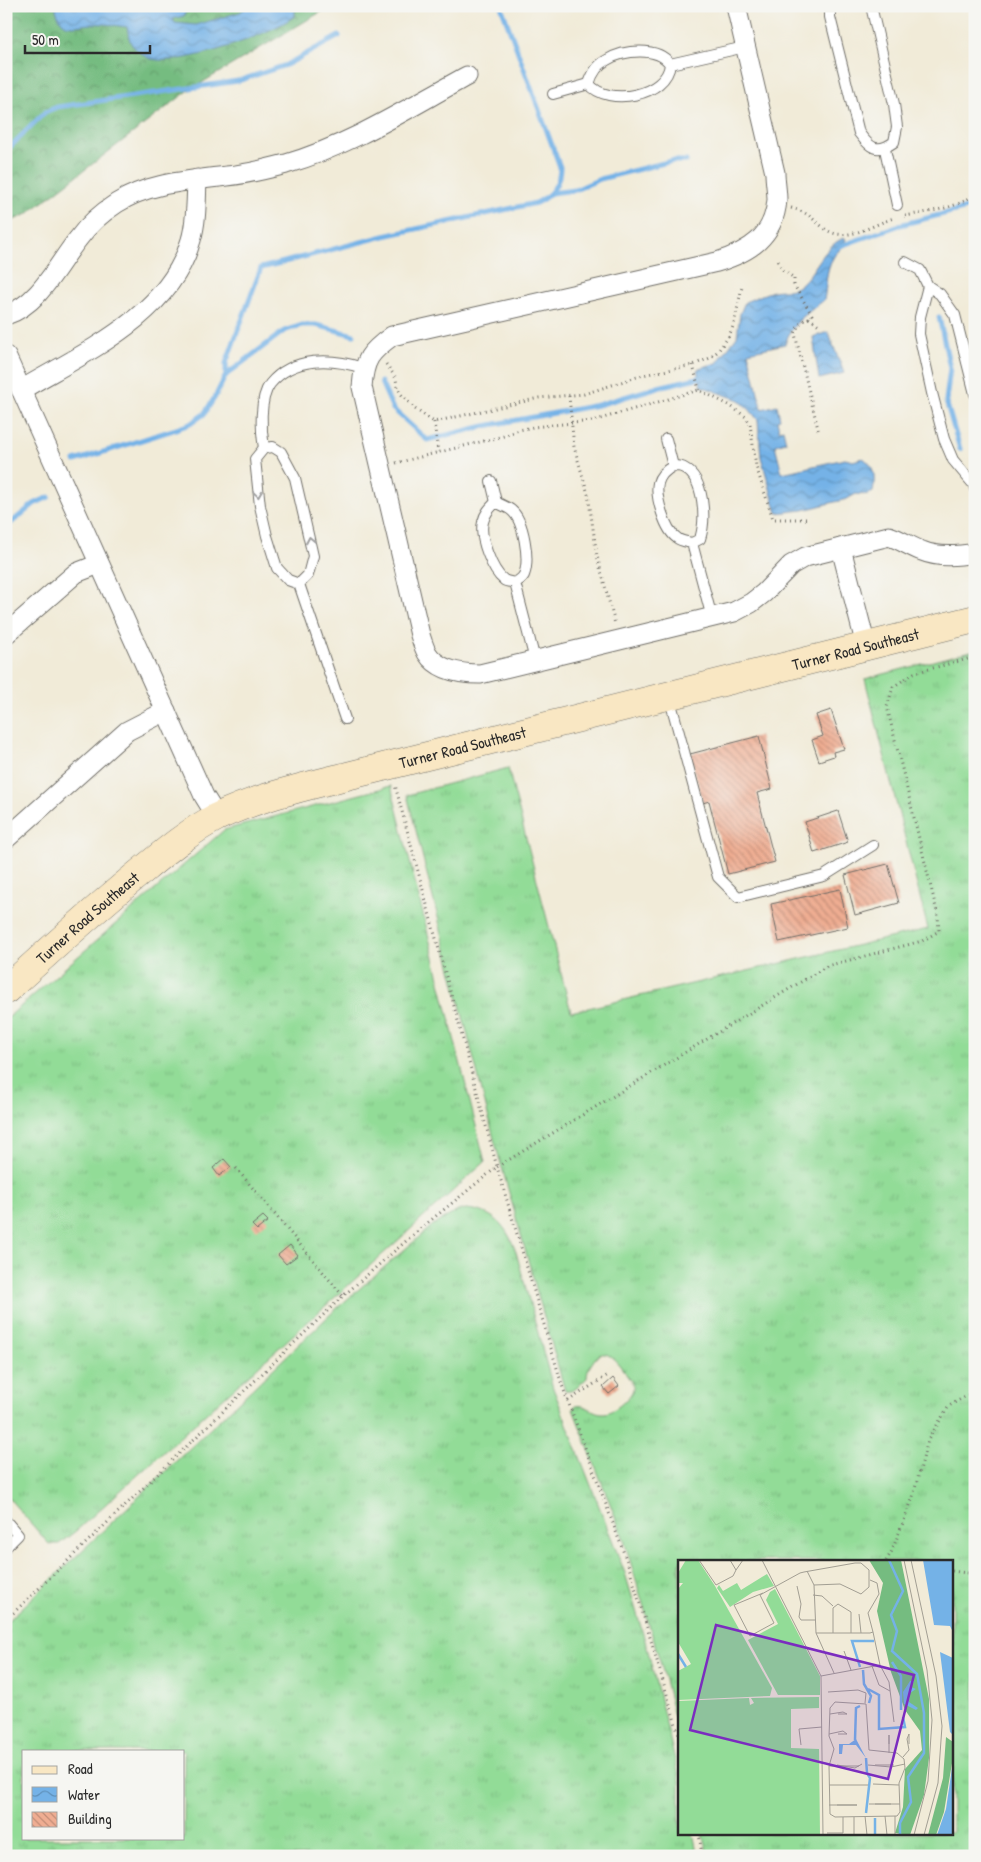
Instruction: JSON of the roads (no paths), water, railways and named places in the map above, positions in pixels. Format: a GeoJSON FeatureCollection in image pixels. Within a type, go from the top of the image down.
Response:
{"type":"FeatureCollection","features":[{"type":"Feature","properties":{"kind":"main road","name":"Turner Road Southeast"},"geometry":{"type":"LineString","coordinates":[[6,990],[123,886],[192,832],[217,817],[246,805],[390,765],[975,619]]}},
{"type":"Feature","properties":{"kind":"street"},"geometry":{"type":"LineString","coordinates":[[736,6],[775,173],[776,205],[773,218],[765,235],[751,248],[717,262],[392,336],[369,355],[363,368],[362,387],[420,635],[428,654],[441,667],[462,674],[480,674],[712,618],[734,612],[751,603],[791,565],[805,557],[889,536],[923,552],[947,556],[975,553]]}},
{"type":"Feature","properties":{"kind":"street"},"geometry":{"type":"LineString","coordinates":[[6,315],[24,306],[41,290],[79,237],[100,216],[118,202],[158,186],[270,168],[331,148],[352,139],[467,76]]}},
{"type":"Feature","properties":{"kind":"street"},"geometry":{"type":"LineString","coordinates":[[21,390],[128,326],[151,306],[170,283],[182,263],[191,240],[196,211],[197,179]]}},
{"type":"Feature","properties":{"kind":"street"},"geometry":{"type":"LineString","coordinates":[[6,356],[204,796],[217,817]]}},
{"type":"Feature","properties":{"kind":"street"},"geometry":{"type":"LineString","coordinates":[[841,548],[866,646]]}},
{"type":"Feature","properties":{"kind":"street"},"geometry":{"type":"LineString","coordinates":[[6,634],[76,573],[99,564]]}},
{"type":"Feature","properties":{"kind":"street"},"geometry":{"type":"LineString","coordinates":[[6,839],[127,731],[166,711]]}},
{"type":"Feature","properties":{"kind":"lane"},"geometry":{"type":"LineString","coordinates":[[830,6],[830,17],[859,133],[866,143],[876,149],[885,149],[894,142],[897,127],[894,104],[871,6]]}},
{"type":"Feature","properties":{"kind":"lane"},"geometry":{"type":"LineString","coordinates":[[670,64],[745,47]]}},
{"type":"Feature","properties":{"kind":"lane"},"geometry":{"type":"LineString","coordinates":[[637,52],[658,54],[670,64],[669,71],[664,80],[652,88],[635,95],[621,97],[603,95],[594,91],[589,84],[591,75],[597,68],[607,60],[622,54],[637,52]]}},
{"type":"Feature","properties":{"kind":"lane"},"geometry":{"type":"LineString","coordinates":[[553,94],[589,84]]}},
{"type":"Feature","properties":{"kind":"lane"},"geometry":{"type":"LineString","coordinates":[[885,149],[898,205]]}},
{"type":"Feature","properties":{"kind":"lane"},"geometry":{"type":"LineString","coordinates":[[905,262],[920,270],[928,286],[940,294],[955,315],[975,394]]}},
{"type":"Feature","properties":{"kind":"lane"},"geometry":{"type":"LineString","coordinates":[[928,286],[920,316],[919,334],[932,393],[944,440],[953,460],[974,485]]}},
{"type":"Feature","properties":{"kind":"lane"},"geometry":{"type":"LineString","coordinates":[[264,448],[262,408],[270,385],[288,370],[308,362],[343,362],[363,368]]}},
{"type":"Feature","properties":{"kind":"lane"},"geometry":{"type":"LineString","coordinates":[[666,439],[672,466]]}},
{"type":"Feature","properties":{"kind":"lane"},"geometry":{"type":"LineString","coordinates":[[273,447],[281,452],[295,478],[313,556],[308,575],[299,584],[288,580],[277,568],[267,536],[255,459],[264,448],[273,447]]}},
{"type":"Feature","properties":{"kind":"lane"},"geometry":{"type":"LineString","coordinates":[[672,466],[684,468],[693,475],[700,491],[704,511],[704,528],[700,539],[692,543],[677,538],[665,523],[660,505],[658,484],[664,471],[672,466]]}},
{"type":"Feature","properties":{"kind":"lane"},"geometry":{"type":"LineString","coordinates":[[491,481],[496,502],[511,510],[520,522],[522,530],[525,544],[526,568],[523,577],[515,583],[505,581],[494,570],[486,548],[482,523],[488,510],[496,502]]}},
{"type":"Feature","properties":{"kind":"lane"},"geometry":{"type":"LineString","coordinates":[[692,543],[712,618]]}},
{"type":"Feature","properties":{"kind":"lane"},"geometry":{"type":"LineString","coordinates":[[515,583],[535,660]]}},
{"type":"Feature","properties":{"kind":"lane"},"geometry":{"type":"LineString","coordinates":[[299,584],[345,719]]}},
{"type":"Feature","properties":{"kind":"lane"},"geometry":{"type":"LineString","coordinates":[[669,695],[718,877],[738,897],[824,876],[873,845]]}},
{"type":"Feature","properties":{"kind":"lane"},"geometry":{"type":"LineString","coordinates":[[6,1521],[18,1535],[6,1547]]}},
{"type":"Feature","properties":{"kind":"water"},"geometry":{"type":"Polygon","coordinates":[[[55,6],[202,6],[186,11],[184,16],[173,19],[175,23],[196,25],[240,12],[248,6],[295,6],[295,16],[266,32],[225,48],[183,58],[165,60],[151,59],[133,47],[127,27],[107,24],[70,26],[61,21],[55,6]]]}},
{"type":"Feature","properties":{"kind":"water"},"geometry":{"type":"Polygon","coordinates":[[[843,238],[846,239],[844,243],[830,263],[824,300],[796,324],[785,344],[748,352],[762,409],[777,405],[780,419],[777,420],[779,430],[783,429],[786,442],[775,445],[782,473],[845,459],[853,461],[863,458],[870,465],[874,473],[873,492],[869,494],[856,494],[847,499],[803,510],[777,513],[761,457],[758,420],[739,400],[701,386],[697,370],[717,363],[737,336],[740,314],[745,302],[763,294],[799,286],[829,248],[843,238]]]}},
{"type":"Feature","properties":{"kind":"water"},"geometry":{"type":"Polygon","coordinates":[[[828,332],[844,373],[819,379],[813,337],[828,332]]]}},
{"type":"Feature","properties":{"kind":"waterway"},"geometry":{"type":"LineString","coordinates":[[226,375],[226,363],[261,268],[384,236],[536,203],[554,189],[560,173],[560,167],[501,6]]}},
{"type":"Feature","properties":{"kind":"waterway"},"geometry":{"type":"LineString","coordinates":[[6,151],[45,112],[57,107],[238,81],[286,65],[339,36]]}},
{"type":"Feature","properties":{"kind":"waterway"},"geometry":{"type":"LineString","coordinates":[[551,193],[575,190],[600,179],[672,161],[686,161]]}},
{"type":"Feature","properties":{"kind":"waterway"},"geometry":{"type":"LineString","coordinates":[[840,246],[900,225],[967,208],[975,203]]}},
{"type":"Feature","properties":{"kind":"waterway"},"geometry":{"type":"LineString","coordinates":[[939,317],[950,368],[946,401],[960,449]]}},
{"type":"Feature","properties":{"kind":"waterway"},"geometry":{"type":"LineString","coordinates":[[75,461],[190,424],[204,414],[226,375],[284,331],[302,325],[316,325],[354,335]]}},
{"type":"Feature","properties":{"kind":"waterway"},"geometry":{"type":"LineString","coordinates":[[381,382],[393,409],[427,440],[485,426],[598,405],[658,387],[706,376]]}},
{"type":"Feature","properties":{"kind":"waterway"},"geometry":{"type":"LineString","coordinates":[[6,527],[34,504],[49,497]]}}]}
